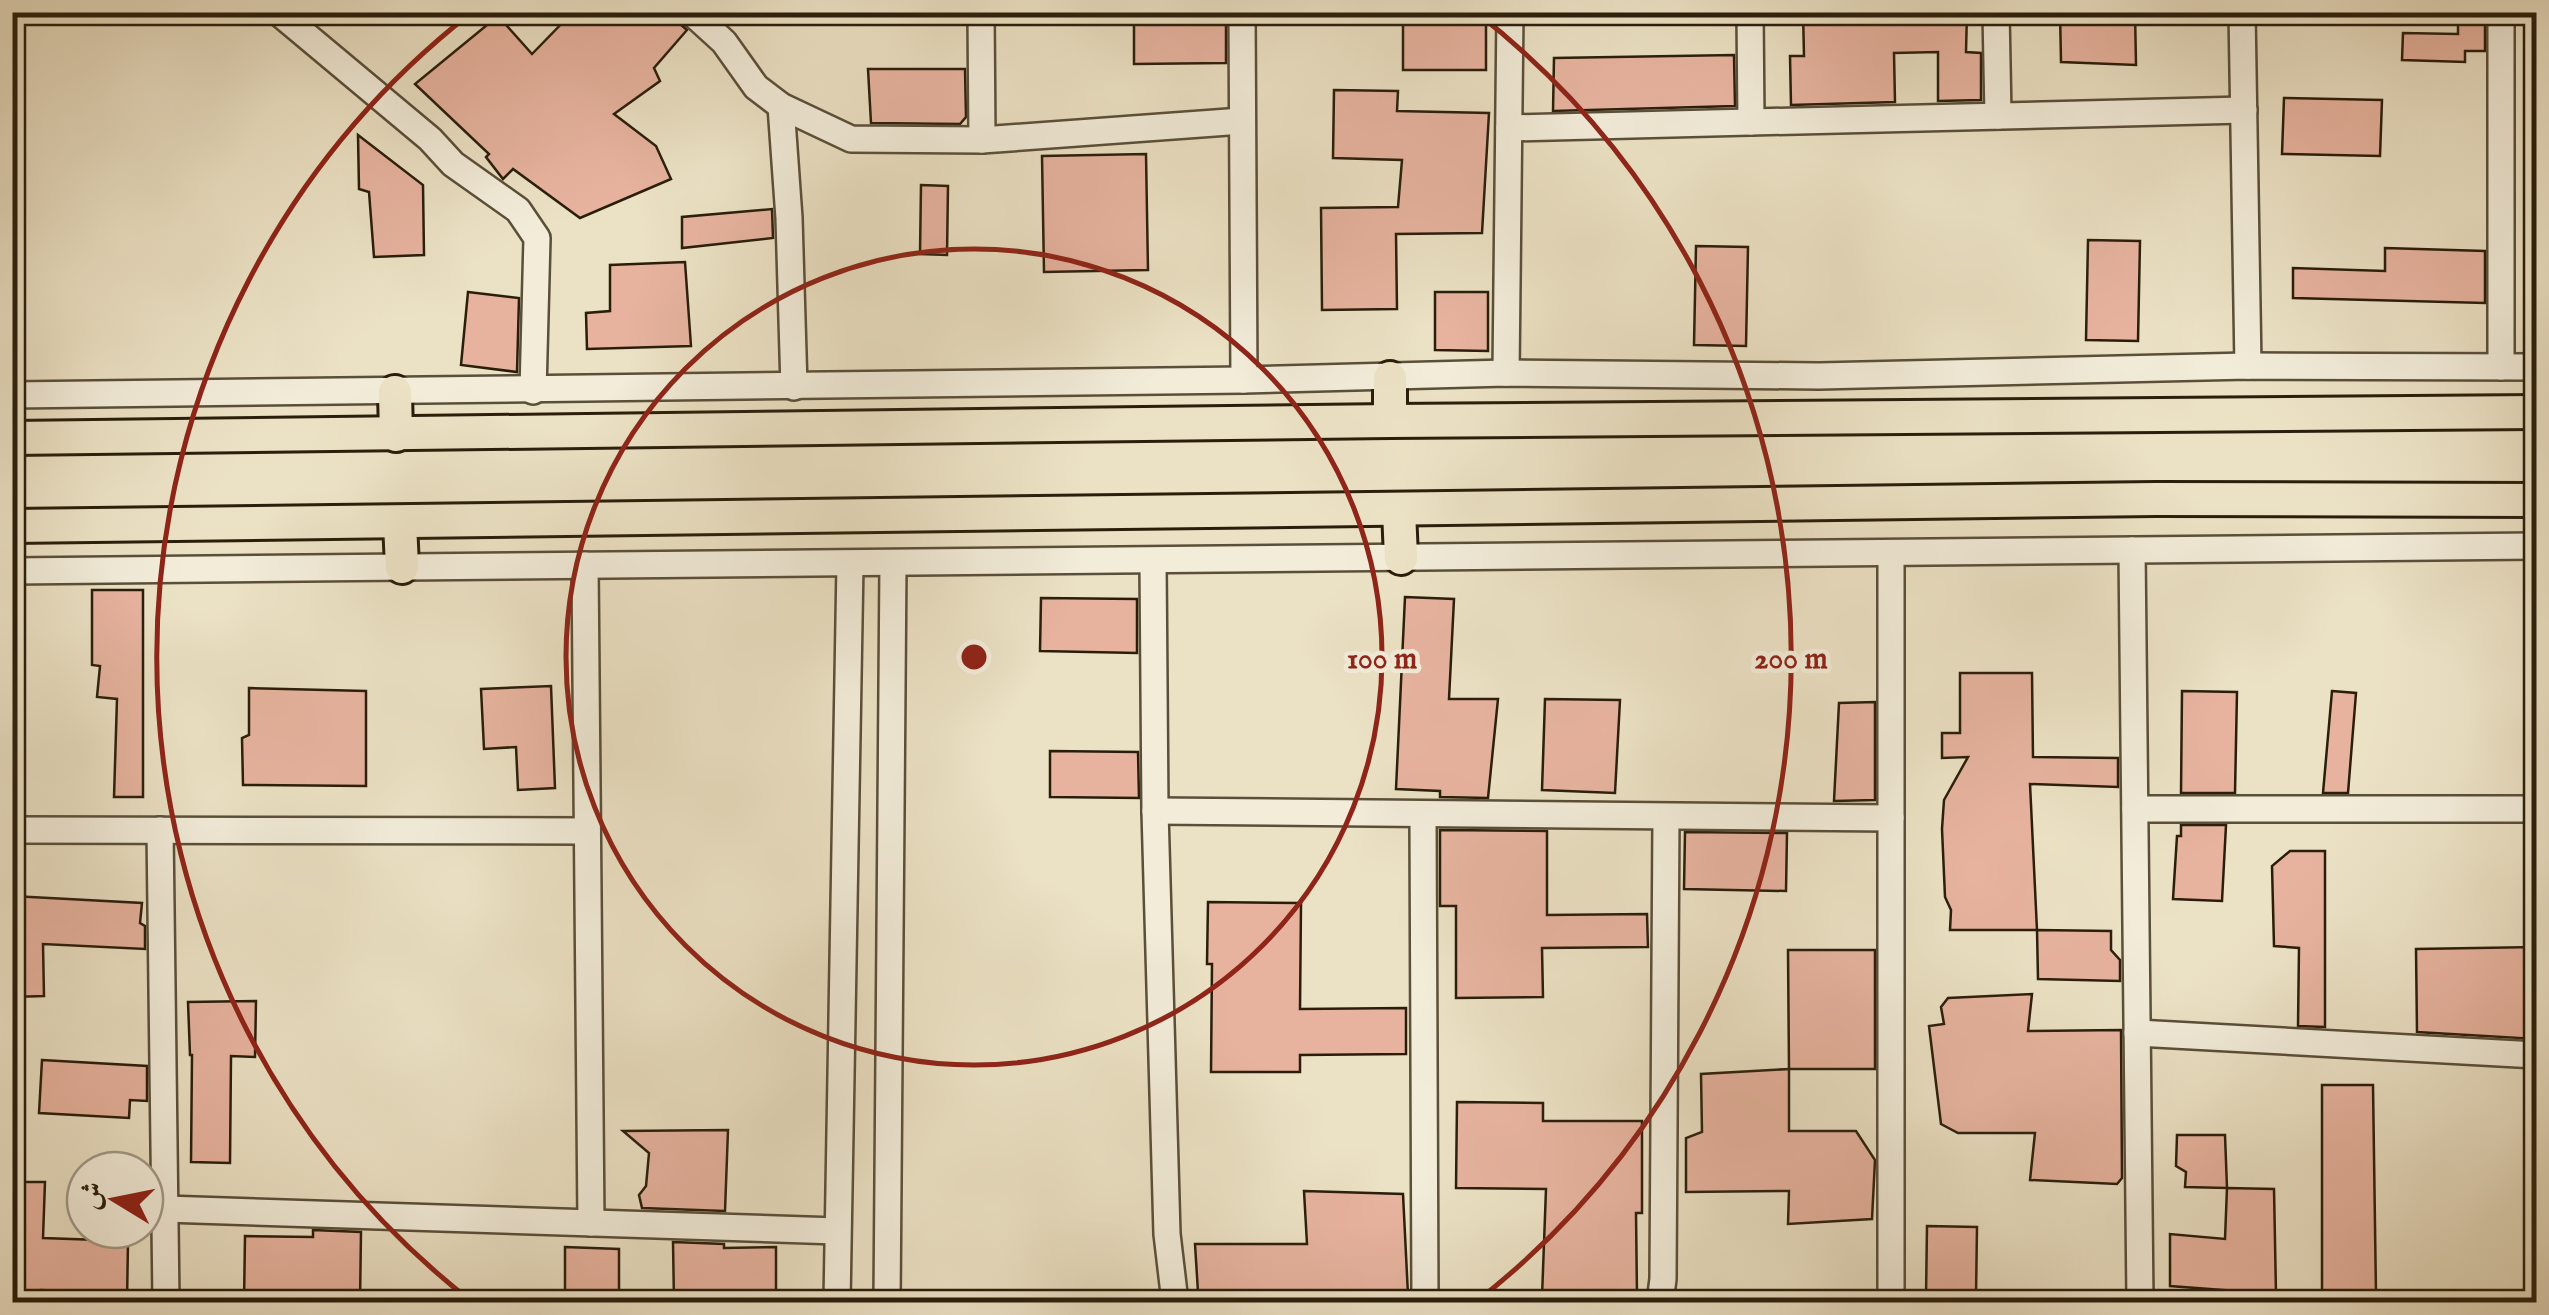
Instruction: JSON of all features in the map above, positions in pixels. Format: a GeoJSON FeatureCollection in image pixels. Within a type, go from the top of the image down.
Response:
{"type":"FeatureCollection","features":[{"type":"Feature","properties":{"kind":"main road"},"geometry":{"type":"LineString","coordinates":[[1390,378],[1390,421]]}},
{"type":"Feature","properties":{"kind":"main road"},"geometry":{"type":"LineString","coordinates":[[395,392],[396,435]]}},
{"type":"Feature","properties":{"kind":"main road"},"geometry":{"type":"LineString","coordinates":[[12,438],[2536,412]]}},
{"type":"Feature","properties":{"kind":"main road"},"geometry":{"type":"LineString","coordinates":[[12,526],[2156,500],[2536,500]]}},
{"type":"Feature","properties":{"kind":"main road"},"geometry":{"type":"LineString","coordinates":[[1399,510],[1401,558]]}},
{"type":"Feature","properties":{"kind":"main road"},"geometry":{"type":"LineString","coordinates":[[400,523],[402,566]]}},
{"type":"Feature","properties":{"kind":"street"},"geometry":{"type":"LineString","coordinates":[[278,12],[430,140],[453,164],[518,210],[537,238],[533,390]]}},
{"type":"Feature","properties":{"kind":"street"},"geometry":{"type":"LineString","coordinates":[[691,12],[724,42],[756,87],[782,106],[851,139],[982,140],[1242,121]]}},
{"type":"Feature","properties":{"kind":"street"},"geometry":{"type":"LineString","coordinates":[[724,12],[724,42]]}},
{"type":"Feature","properties":{"kind":"street"},"geometry":{"type":"LineString","coordinates":[[981,12],[982,140]]}},
{"type":"Feature","properties":{"kind":"street"},"geometry":{"type":"LineString","coordinates":[[1242,12],[1244,380]]}},
{"type":"Feature","properties":{"kind":"street"},"geometry":{"type":"LineString","coordinates":[[1506,374],[1510,12]]}},
{"type":"Feature","properties":{"kind":"street"},"geometry":{"type":"LineString","coordinates":[[1750,12],[1751,122]]}},
{"type":"Feature","properties":{"kind":"street"},"geometry":{"type":"LineString","coordinates":[[1996,12],[1998,116]]}},
{"type":"Feature","properties":{"kind":"street"},"geometry":{"type":"LineString","coordinates":[[2242,12],[2248,366]]}},
{"type":"Feature","properties":{"kind":"street"},"geometry":{"type":"LineString","coordinates":[[2501,12],[2501,366]]}},
{"type":"Feature","properties":{"kind":"street"},"geometry":{"type":"LineString","coordinates":[[782,106],[790,218],[794,386]]}},
{"type":"Feature","properties":{"kind":"street"},"geometry":{"type":"LineString","coordinates":[[1508,128],[2244,110]]}},
{"type":"Feature","properties":{"kind":"street"},"geometry":{"type":"LineString","coordinates":[[12,395],[1506,374],[1819,376],[2248,366],[2536,367]]}},
{"type":"Feature","properties":{"kind":"street"},"geometry":{"type":"LineString","coordinates":[[12,570],[2536,546]]}},
{"type":"Feature","properties":{"kind":"street"},"geometry":{"type":"LineString","coordinates":[[2132,550],[2140,1302]]}},
{"type":"Feature","properties":{"kind":"street"},"geometry":{"type":"LineString","coordinates":[[1891,553],[1892,1302]]}},
{"type":"Feature","properties":{"kind":"street"},"geometry":{"type":"LineString","coordinates":[[1153,562],[1155,810],[1167,1234],[1176,1302]]}},
{"type":"Feature","properties":{"kind":"street"},"geometry":{"type":"LineString","coordinates":[[887,1302],[893,563]]}},
{"type":"Feature","properties":{"kind":"street"},"geometry":{"type":"LineString","coordinates":[[837,1302],[850,564]]}},
{"type":"Feature","properties":{"kind":"street"},"geometry":{"type":"LineString","coordinates":[[585,565],[590,1223]]}},
{"type":"Feature","properties":{"kind":"street"},"geometry":{"type":"LineString","coordinates":[[2134,809],[2536,810]]}},
{"type":"Feature","properties":{"kind":"street"},"geometry":{"type":"LineString","coordinates":[[1155,810],[1891,818]]}},
{"type":"Feature","properties":{"kind":"street"},"geometry":{"type":"LineString","coordinates":[[1423,815],[1425,1302]]}},
{"type":"Feature","properties":{"kind":"street"},"geometry":{"type":"LineString","coordinates":[[1660,1302],[1666,817]]}},
{"type":"Feature","properties":{"kind":"street"},"geometry":{"type":"LineString","coordinates":[[12,830],[587,830]]}},
{"type":"Feature","properties":{"kind":"street"},"geometry":{"type":"LineString","coordinates":[[160,830],[164,1150]]}},
{"type":"Feature","properties":{"kind":"street"},"geometry":{"type":"LineString","coordinates":[[2137,1033],[2536,1055]]}},
{"type":"Feature","properties":{"kind":"street"},"geometry":{"type":"LineString","coordinates":[[166,1302],[165,1210],[837,1231]]}},
{"type":"Feature","properties":{"kind":"building"},"geometry":{"type":"Polygon","coordinates":[[[573,12],[666,12],[687,30],[654,68],[660,81],[614,114],[656,146],[671,179],[580,218],[513,169],[503,179],[486,157],[489,154],[415,84],[498,16],[532,54],[573,12]]]}},
{"type":"Feature","properties":{"kind":"building"},"geometry":{"type":"Polygon","coordinates":[[[1134,12],[1226,12],[1226,63],[1134,64],[1134,12]]]}},
{"type":"Feature","properties":{"kind":"building"},"geometry":{"type":"Polygon","coordinates":[[[1403,12],[1486,12],[1486,70],[1403,70],[1403,12]]]}},
{"type":"Feature","properties":{"kind":"building"},"geometry":{"type":"Polygon","coordinates":[[[1803,12],[1967,12],[1966,52],[1981,53],[1981,100],[1938,101],[1938,52],[1894,53],[1895,102],[1791,105],[1790,56],[1804,56],[1803,12]]]}},
{"type":"Feature","properties":{"kind":"building"},"geometry":{"type":"Polygon","coordinates":[[[2060,12],[2135,12],[2136,65],[2061,62],[2060,12]]]}},
{"type":"Feature","properties":{"kind":"building"},"geometry":{"type":"Polygon","coordinates":[[[2458,18],[2485,18],[2485,51],[2465,51],[2465,62],[2402,60],[2403,33],[2458,34],[2458,18]]]}},
{"type":"Feature","properties":{"kind":"building"},"geometry":{"type":"Polygon","coordinates":[[[1734,55],[1735,106],[1553,111],[1554,58],[1734,55]]]}},
{"type":"Feature","properties":{"kind":"building"},"geometry":{"type":"Polygon","coordinates":[[[868,69],[965,69],[966,117],[960,124],[871,123],[868,69]]]}},
{"type":"Feature","properties":{"kind":"building"},"geometry":{"type":"Polygon","coordinates":[[[1334,90],[1398,91],[1397,111],[1489,113],[1482,233],[1396,234],[1397,309],[1322,310],[1321,208],[1398,207],[1402,160],[1333,158],[1334,90]]]}},
{"type":"Feature","properties":{"kind":"building"},"geometry":{"type":"Polygon","coordinates":[[[2284,98],[2382,100],[2380,156],[2282,154],[2284,98]]]}},
{"type":"Feature","properties":{"kind":"building"},"geometry":{"type":"Polygon","coordinates":[[[358,135],[423,185],[424,255],[374,257],[369,192],[359,189],[358,135]]]}},
{"type":"Feature","properties":{"kind":"building"},"geometry":{"type":"Polygon","coordinates":[[[1146,154],[1148,270],[1044,272],[1042,156],[1146,154]]]}},
{"type":"Feature","properties":{"kind":"building"},"geometry":{"type":"Polygon","coordinates":[[[921,185],[948,186],[947,255],[920,254],[921,185]]]}},
{"type":"Feature","properties":{"kind":"building"},"geometry":{"type":"Polygon","coordinates":[[[772,209],[773,238],[682,248],[682,217],[772,209]]]}},
{"type":"Feature","properties":{"kind":"building"},"geometry":{"type":"Polygon","coordinates":[[[2088,240],[2140,241],[2138,341],[2086,340],[2088,240]]]}},
{"type":"Feature","properties":{"kind":"building"},"geometry":{"type":"Polygon","coordinates":[[[1696,246],[1748,247],[1746,346],[1694,345],[1696,246]]]}},
{"type":"Feature","properties":{"kind":"building"},"geometry":{"type":"Polygon","coordinates":[[[2385,248],[2485,251],[2485,303],[2293,298],[2293,268],[2385,271],[2385,248]]]}},
{"type":"Feature","properties":{"kind":"building"},"geometry":{"type":"Polygon","coordinates":[[[685,262],[691,346],[587,349],[586,313],[610,311],[610,265],[685,262]]]}},
{"type":"Feature","properties":{"kind":"building"},"geometry":{"type":"Polygon","coordinates":[[[468,292],[519,298],[517,372],[461,365],[468,292]]]}},
{"type":"Feature","properties":{"kind":"building"},"geometry":{"type":"Polygon","coordinates":[[[1435,292],[1488,292],[1488,351],[1435,350],[1435,292]]]}},
{"type":"Feature","properties":{"kind":"building"},"geometry":{"type":"Polygon","coordinates":[[[92,590],[143,590],[143,797],[114,797],[117,699],[97,697],[100,666],[92,665],[92,590]]]}},
{"type":"Feature","properties":{"kind":"building"},"geometry":{"type":"Polygon","coordinates":[[[1405,597],[1454,599],[1449,699],[1498,699],[1488,798],[1440,797],[1440,791],[1396,789],[1405,597]]]}},
{"type":"Feature","properties":{"kind":"building"},"geometry":{"type":"Polygon","coordinates":[[[1041,598],[1137,599],[1137,653],[1040,651],[1041,598]]]}},
{"type":"Feature","properties":{"kind":"building"},"geometry":{"type":"Polygon","coordinates":[[[1960,673],[2032,673],[2033,757],[2118,758],[2118,787],[2030,784],[2037,930],[1950,930],[1951,910],[1945,897],[1944,800],[1968,757],[1942,758],[1942,733],[1960,733],[1960,673]]]}},
{"type":"Feature","properties":{"kind":"building"},"geometry":{"type":"Polygon","coordinates":[[[551,686],[555,788],[518,790],[516,747],[484,749],[481,689],[551,686]]]}},
{"type":"Feature","properties":{"kind":"building"},"geometry":{"type":"Polygon","coordinates":[[[249,688],[366,691],[366,786],[243,785],[242,738],[249,735],[249,688]]]}},
{"type":"Feature","properties":{"kind":"building"},"geometry":{"type":"Polygon","coordinates":[[[2182,691],[2237,692],[2235,793],[2181,793],[2182,691]]]}},
{"type":"Feature","properties":{"kind":"building"},"geometry":{"type":"Polygon","coordinates":[[[2332,691],[2356,693],[2348,793],[2323,793],[2332,691]]]}},
{"type":"Feature","properties":{"kind":"building"},"geometry":{"type":"Polygon","coordinates":[[[1545,699],[1620,700],[1615,793],[1542,790],[1545,699]]]}},
{"type":"Feature","properties":{"kind":"building"},"geometry":{"type":"Polygon","coordinates":[[[1875,702],[1875,800],[1834,801],[1839,703],[1875,702]]]}},
{"type":"Feature","properties":{"kind":"building"},"geometry":{"type":"Polygon","coordinates":[[[1050,751],[1138,752],[1139,798],[1050,797],[1050,751]]]}},
{"type":"Feature","properties":{"kind":"building"},"geometry":{"type":"Polygon","coordinates":[[[2181,825],[2226,825],[2222,901],[2173,899],[2181,825]]]}},
{"type":"Feature","properties":{"kind":"building"},"geometry":{"type":"Polygon","coordinates":[[[1440,830],[1547,831],[1547,915],[1647,914],[1648,947],[1542,948],[1543,997],[1456,998],[1456,906],[1440,906],[1440,830]]]}},
{"type":"Feature","properties":{"kind":"building"},"geometry":{"type":"Polygon","coordinates":[[[1685,832],[1787,833],[1786,891],[1684,889],[1685,832]]]}},
{"type":"Feature","properties":{"kind":"building"},"geometry":{"type":"Polygon","coordinates":[[[2290,851],[2325,851],[2325,1027],[2298,1026],[2299,948],[2274,946],[2272,866],[2290,851]]]}},
{"type":"Feature","properties":{"kind":"building"},"geometry":{"type":"Polygon","coordinates":[[[12,896],[142,903],[140,923],[145,926],[145,949],[43,944],[44,996],[12,997],[12,896]]]}},
{"type":"Feature","properties":{"kind":"building"},"geometry":{"type":"Polygon","coordinates":[[[1208,902],[1301,903],[1300,1009],[1406,1008],[1406,1054],[1300,1055],[1300,1072],[1211,1072],[1208,902]]]}},
{"type":"Feature","properties":{"kind":"building"},"geometry":{"type":"Polygon","coordinates":[[[2037,930],[2111,931],[2111,950],[2120,960],[2120,981],[2038,979],[2037,930]]]}},
{"type":"Feature","properties":{"kind":"building"},"geometry":{"type":"Polygon","coordinates":[[[2536,947],[2536,1039],[2417,1032],[2416,949],[2536,947]]]}},
{"type":"Feature","properties":{"kind":"building"},"geometry":{"type":"Polygon","coordinates":[[[1788,950],[1875,950],[1875,1069],[1789,1069],[1788,950]]]}},
{"type":"Feature","properties":{"kind":"building"},"geometry":{"type":"Polygon","coordinates":[[[2032,994],[2028,1031],[2121,1030],[2122,1178],[2117,1184],[2030,1180],[2035,1133],[1958,1133],[1941,1124],[1929,1026],[1944,1024],[1941,1007],[1948,998],[2032,994]]]}},
{"type":"Feature","properties":{"kind":"building"},"geometry":{"type":"Polygon","coordinates":[[[256,1001],[255,1057],[231,1056],[230,1163],[191,1162],[192,1055],[188,1002],[256,1001]]]}},
{"type":"Feature","properties":{"kind":"building"},"geometry":{"type":"Polygon","coordinates":[[[42,1060],[147,1066],[147,1101],[130,1100],[129,1118],[39,1113],[42,1060]]]}},
{"type":"Feature","properties":{"kind":"building"},"geometry":{"type":"Polygon","coordinates":[[[1789,1069],[1789,1131],[1856,1131],[1875,1160],[1872,1219],[1788,1224],[1789,1191],[1686,1192],[1686,1138],[1702,1132],[1701,1074],[1789,1069]]]}},
{"type":"Feature","properties":{"kind":"building"},"geometry":{"type":"Polygon","coordinates":[[[2322,1085],[2373,1085],[2376,1295],[2322,1294],[2322,1085]]]}},
{"type":"Feature","properties":{"kind":"building"},"geometry":{"type":"Polygon","coordinates":[[[1457,1102],[1543,1103],[1543,1121],[1642,1121],[1642,1213],[1636,1213],[1637,1296],[1542,1297],[1546,1189],[1456,1188],[1457,1102]]]}},
{"type":"Feature","properties":{"kind":"building"},"geometry":{"type":"Polygon","coordinates":[[[728,1130],[725,1211],[642,1208],[639,1195],[646,1186],[649,1153],[623,1131],[728,1130]]]}},
{"type":"Feature","properties":{"kind":"building"},"geometry":{"type":"Polygon","coordinates":[[[2177,1135],[2225,1135],[2227,1188],[2185,1187],[2186,1172],[2176,1166],[2177,1135]]]}},
{"type":"Feature","properties":{"kind":"building"},"geometry":{"type":"Polygon","coordinates":[[[12,1182],[45,1182],[43,1238],[65,1239],[65,1250],[128,1250],[127,1302],[87,1302],[86,1292],[41,1290],[42,1302],[12,1302],[12,1182]]]}},
{"type":"Feature","properties":{"kind":"building"},"geometry":{"type":"Polygon","coordinates":[[[2227,1188],[2274,1189],[2276,1294],[2170,1286],[2170,1234],[2225,1239],[2227,1188]]]}},
{"type":"Feature","properties":{"kind":"building"},"geometry":{"type":"Polygon","coordinates":[[[1304,1191],[1403,1194],[1408,1295],[1198,1292],[1195,1244],[1307,1244],[1304,1191]]]}},
{"type":"Feature","properties":{"kind":"building"},"geometry":{"type":"Polygon","coordinates":[[[1927,1226],[1977,1227],[1976,1297],[1926,1297],[1927,1226]]]}},
{"type":"Feature","properties":{"kind":"building"},"geometry":{"type":"Polygon","coordinates":[[[313,1230],[361,1232],[360,1302],[244,1302],[245,1236],[313,1237],[313,1230]]]}},
{"type":"Feature","properties":{"kind":"building"},"geometry":{"type":"Polygon","coordinates":[[[673,1242],[724,1244],[724,1248],[776,1247],[776,1302],[674,1302],[673,1242]]]}},
{"type":"Feature","properties":{"kind":"building"},"geometry":{"type":"Polygon","coordinates":[[[565,1247],[619,1249],[619,1302],[565,1302],[565,1247]]]}}]}
